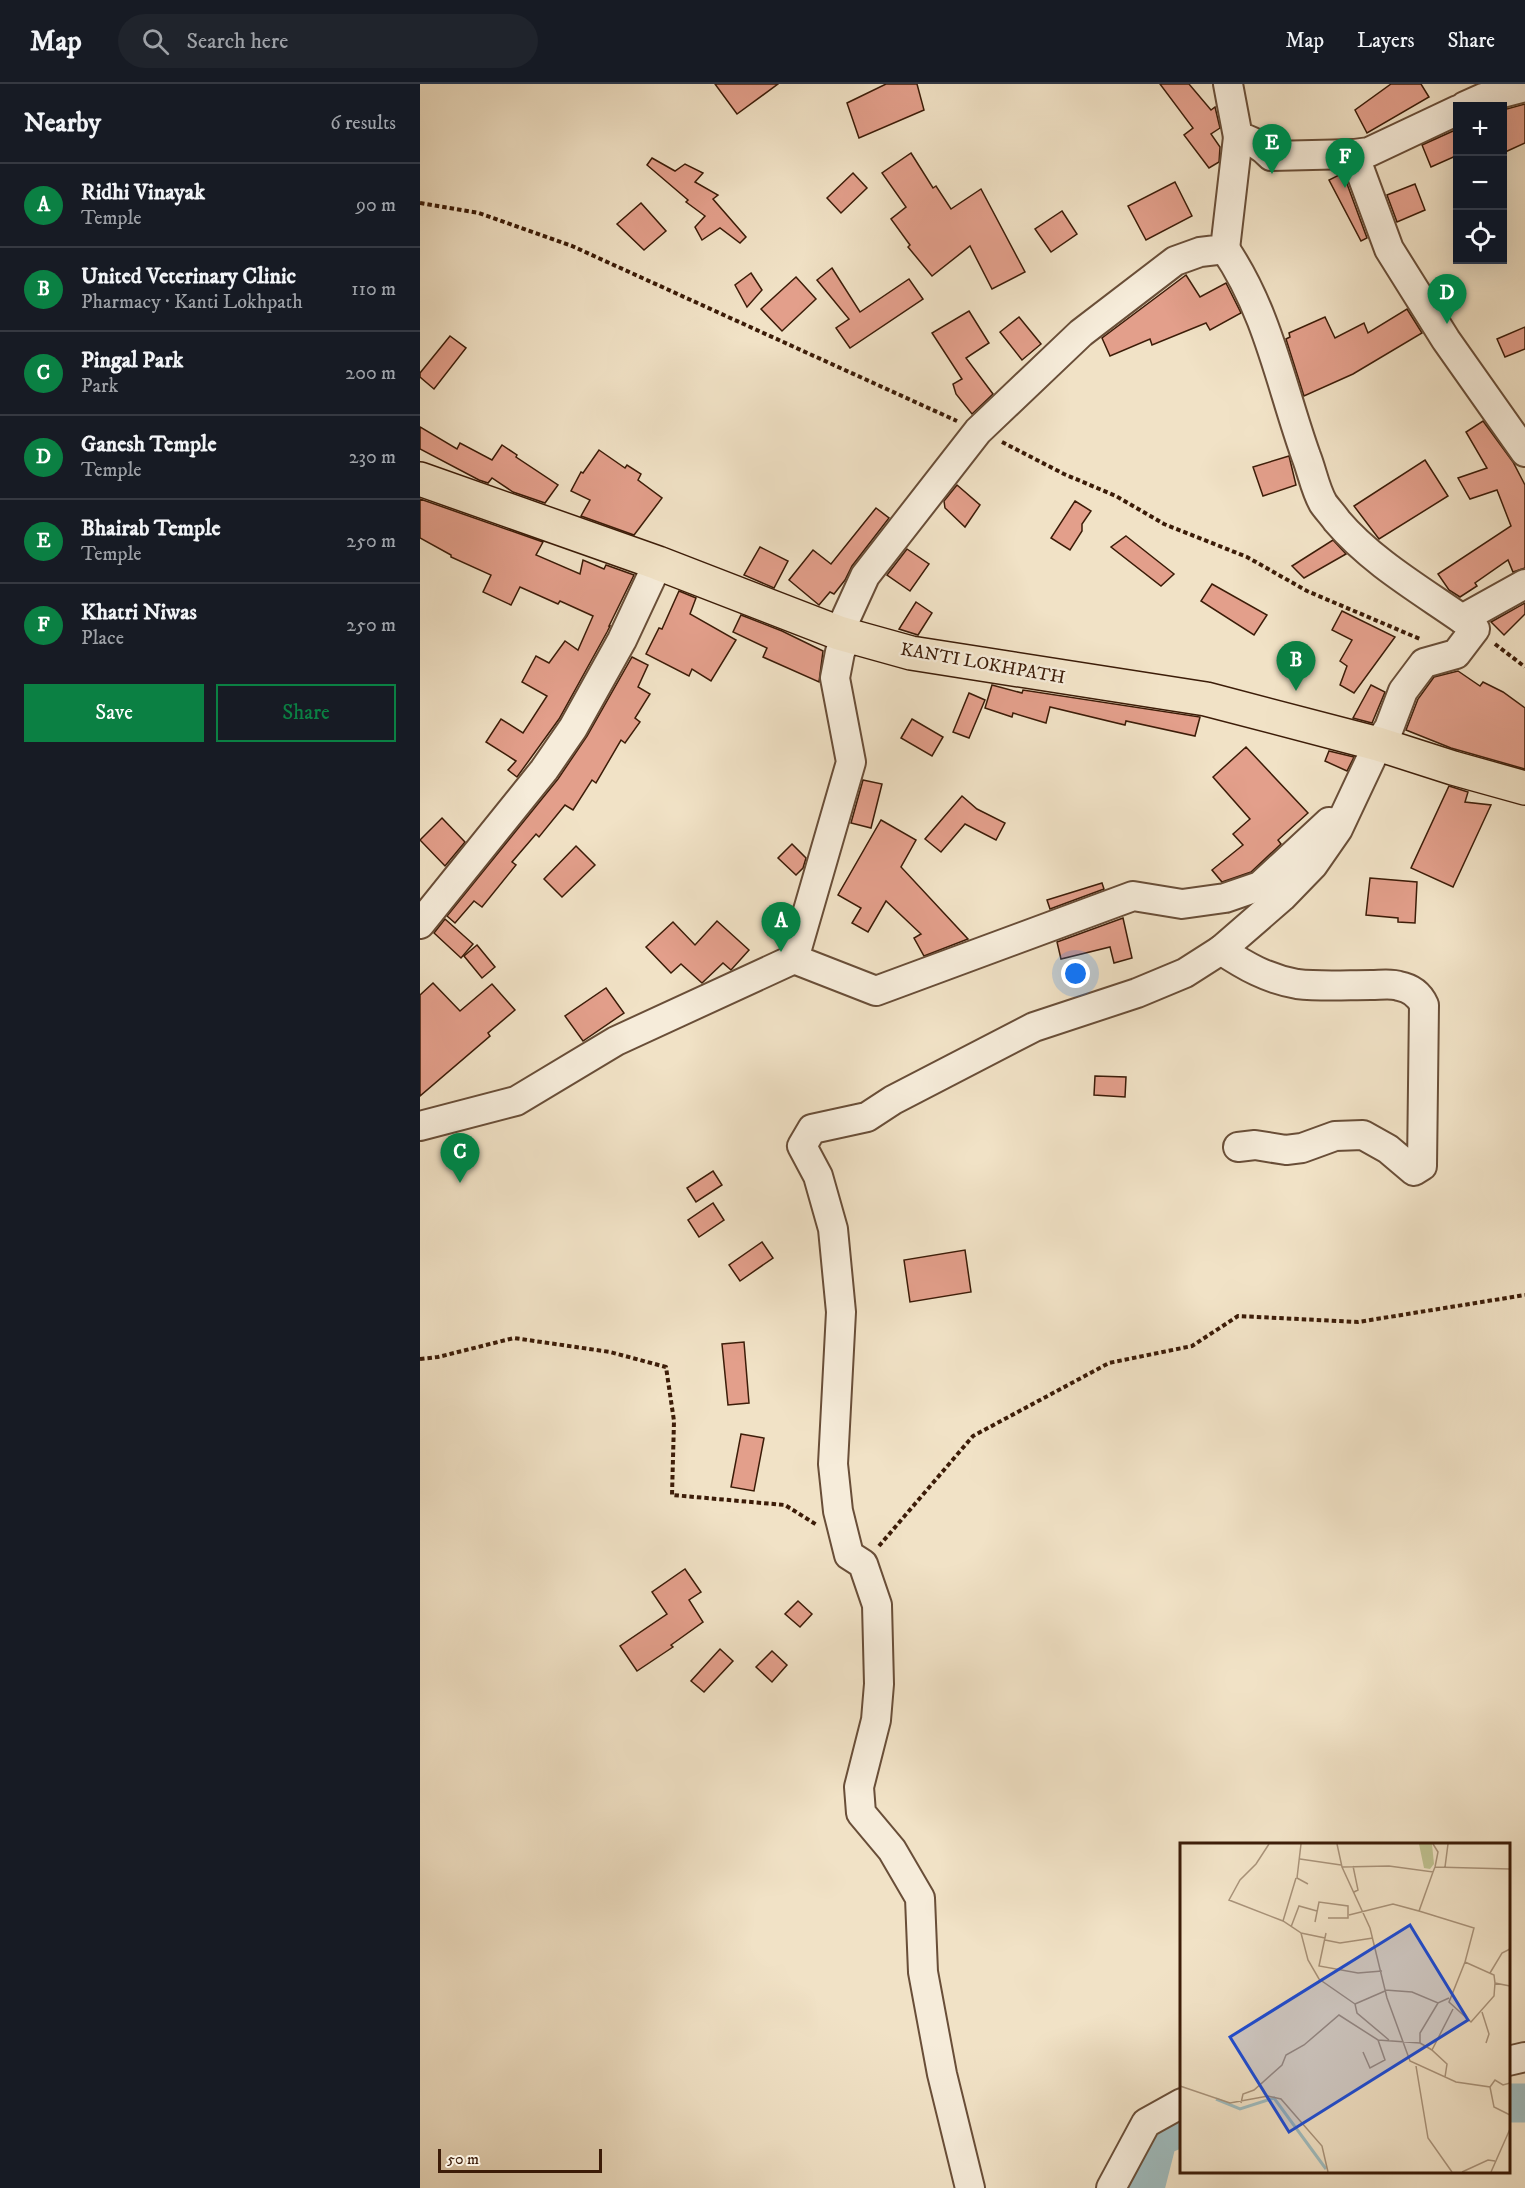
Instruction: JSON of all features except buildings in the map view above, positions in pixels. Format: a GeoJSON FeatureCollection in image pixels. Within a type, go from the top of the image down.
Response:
{"type":"FeatureCollection","features":[{"type":"Feature","properties":{"kind":"main road","name":"KANTI LOKHPATH"},"geometry":{"type":"LineString","coordinates":[[420,479],[658,563],[846,634],[911,653],[1206,699],[1378,744],[1525,788]]}},
{"type":"Feature","properties":{"kind":"street"},"geometry":{"type":"LineString","coordinates":[[1227,84],[1238,137],[1225,249],[1249,289],[1269,338],[1297,431],[1323,504],[1344,529],[1382,563],[1469,624]]}},
{"type":"Feature","properties":{"kind":"street"},"geometry":{"type":"LineString","coordinates":[[1474,102],[1525,87]]}},
{"type":"Feature","properties":{"kind":"street"},"geometry":{"type":"LineString","coordinates":[[1238,137],[1246,138],[1265,149],[1270,156],[1354,154],[1369,152],[1453,112]]}},
{"type":"Feature","properties":{"kind":"street"},"geometry":{"type":"LineString","coordinates":[[1354,154],[1389,249],[1446,340],[1525,452]]}},
{"type":"Feature","properties":{"kind":"street"},"geometry":{"type":"LineString","coordinates":[[794,958],[851,762],[836,678],[840,652],[847,638],[846,634],[865,576],[978,431],[1081,333],[1175,261],[1200,252],[1225,249]]}},
{"type":"Feature","properties":{"kind":"street"},"geometry":{"type":"LineString","coordinates":[[420,924],[544,770],[573,728],[622,640],[658,563]]}},
{"type":"Feature","properties":{"kind":"street"},"geometry":{"type":"LineString","coordinates":[[970,2188],[942,2074],[923,1972],[920,1898],[892,1850],[861,1813],[858,1787],[876,1720],[879,1684],[877,1605],[838,1511],[833,1464],[841,1312],[833,1229],[818,1176],[802,1146],[812,1129],[867,1117],[893,1100],[1034,1027],[1137,993],[1175,977],[1221,950],[1282,897],[1313,865],[1338,830],[1378,744],[1389,728],[1403,692],[1424,663],[1456,654],[1469,624],[1525,585]]}},
{"type":"Feature","properties":{"kind":"street"},"geometry":{"type":"LineString","coordinates":[[420,1126],[516,1101],[616,1041],[794,958],[876,991],[1133,896],[1182,904],[1225,898],[1260,886],[1353,799]]}},
{"type":"Feature","properties":{"kind":"street"},"geometry":{"type":"LineString","coordinates":[[1221,950],[1261,974],[1279,980],[1329,986],[1397,985],[1414,992],[1421,998],[1424,1005],[1422,1166],[1414,1171],[1408,1168],[1399,1157],[1363,1135],[1335,1136],[1302,1148],[1286,1150],[1272,1146],[1238,1147]]}},
{"type":"Feature","properties":{"kind":"street"},"geometry":{"type":"LineString","coordinates":[[1510,2061],[1525,2057]]}},
{"type":"Feature","properties":{"kind":"street"},"geometry":{"type":"LineString","coordinates":[[1111,2188],[1146,2123],[1180,2104]]}},
{"type":"Feature","properties":{"kind":"path"},"geometry":{"type":"LineString","coordinates":[[420,203],[479,213],[572,246],[1018,449],[1064,474],[1116,496],[1164,524],[1247,557],[1307,591],[1456,654]]}},
{"type":"Feature","properties":{"kind":"path"},"geometry":{"type":"LineString","coordinates":[[1469,624],[1525,668]]}},
{"type":"Feature","properties":{"kind":"path"},"geometry":{"type":"LineString","coordinates":[[420,1359],[438,1357],[514,1338],[610,1352],[666,1367],[674,1421],[672,1496],[785,1505],[844,1542],[856,1559],[973,1436],[1109,1363],[1192,1346],[1238,1316],[1358,1322],[1525,1295]]}},
{"type":"Feature","properties":{"kind":"waterway"},"geometry":{"type":"LineString","coordinates":[[1510,2103],[1525,2103]]}},
{"type":"Feature","properties":{"kind":"waterway"},"geometry":{"type":"LineString","coordinates":[[1145,2188],[1158,2137],[1180,2128]]}},
{"type":"Feature","properties":{"kind":"place","name":"Bhairab Temple"},"geometry":{"type":"Point","coordinates":[1272,174]}},
{"type":"Feature","properties":{"kind":"place","name":"Khatri Niwas"},"geometry":{"type":"Point","coordinates":[1345,188]}},
{"type":"Feature","properties":{"kind":"place","name":"Ganesh Temple"},"geometry":{"type":"Point","coordinates":[1447,324]}},
{"type":"Feature","properties":{"kind":"place","name":"United Veterinary Clinic"},"geometry":{"type":"Point","coordinates":[1296,691]}},
{"type":"Feature","properties":{"kind":"place","name":"Ridhi Vinayak"},"geometry":{"type":"Point","coordinates":[781,952]}},
{"type":"Feature","properties":{"kind":"place","name":"Pingal Park"},"geometry":{"type":"Point","coordinates":[460,1183]}}]}
